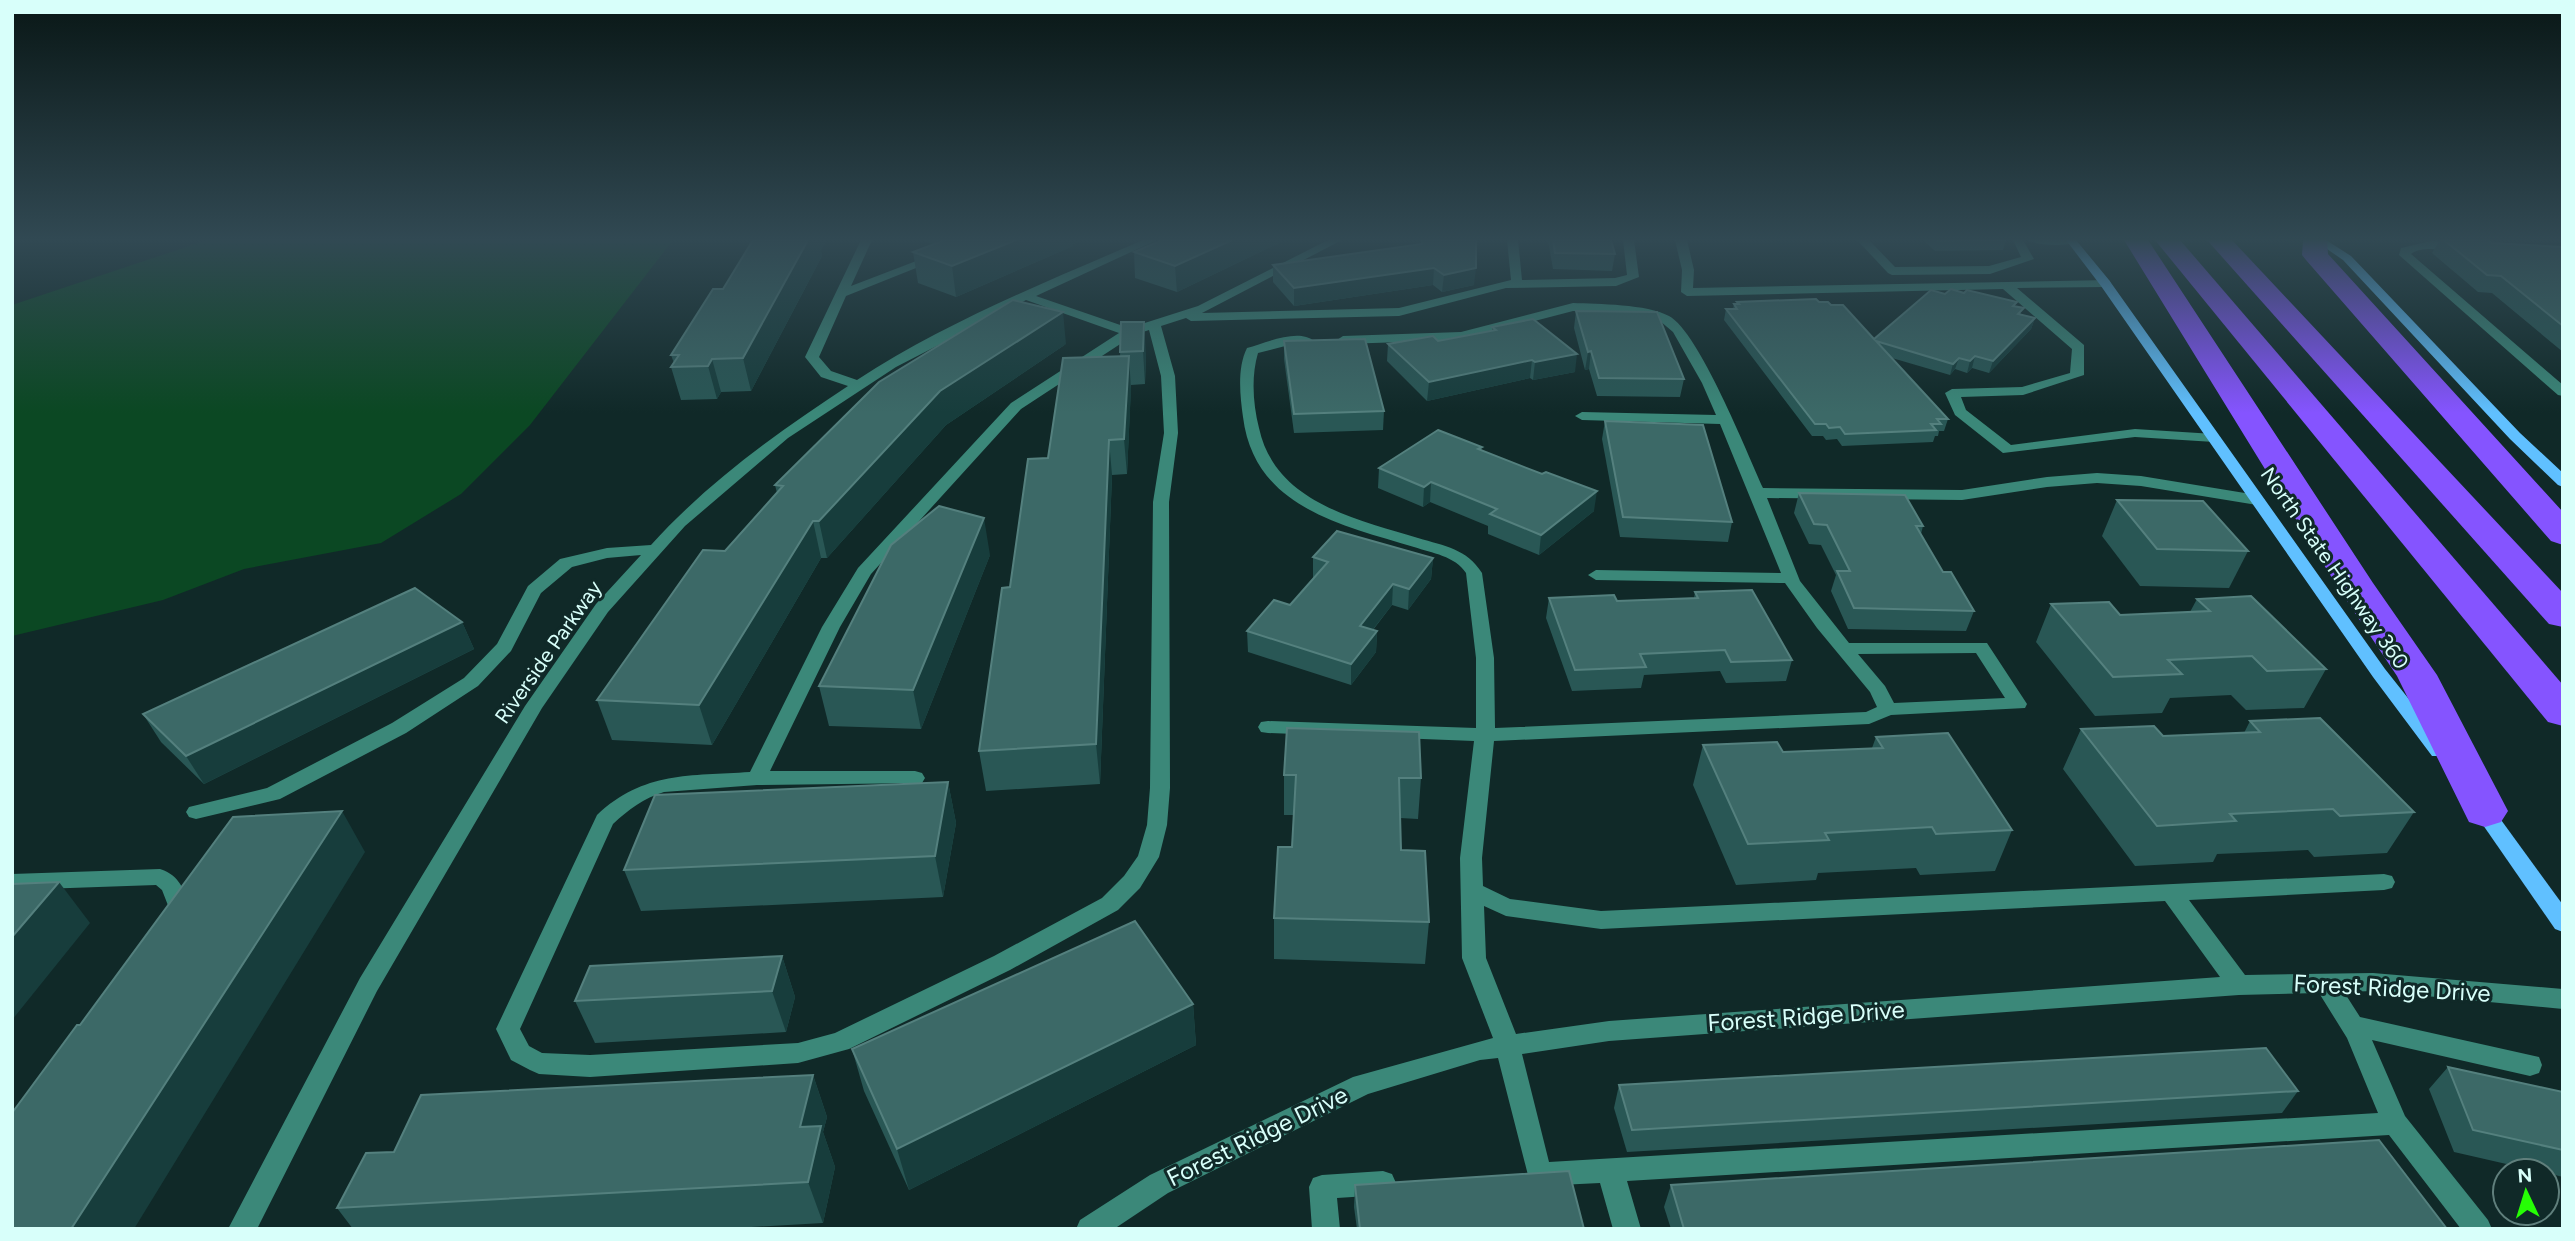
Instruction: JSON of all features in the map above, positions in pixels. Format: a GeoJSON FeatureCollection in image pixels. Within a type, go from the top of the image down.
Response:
{"type":"FeatureCollection","features":[{"type":"Feature","properties":{"kind":"highway"},"geometry":{"type":"LineString","coordinates":[[2173,298],[2356,586],[2417,675],[2485,811]]}},
{"type":"Feature","properties":{"kind":"highway"},"geometry":{"type":"LineString","coordinates":[[2215,298],[2563,712]]}},
{"type":"Feature","properties":{"kind":"highway"},"geometry":{"type":"LineString","coordinates":[[2272,298],[2563,616]]}},
{"type":"Feature","properties":{"kind":"highway"},"geometry":{"type":"LineString","coordinates":[[2353,298],[2563,534]]}},
{"type":"Feature","properties":{"kind":"main road","name":"North State Highway 360"},"geometry":{"type":"LineString","coordinates":[[2115,298],[2379,673],[2485,811],[2563,923]]}},
{"type":"Feature","properties":{"kind":"main road"},"geometry":{"type":"LineString","coordinates":[[2385,298],[2515,436],[2561,479]]}},
{"type":"Feature","properties":{"kind":"street"},"geometry":{"type":"LineString","coordinates":[[839,298],[812,357],[826,374],[859,385]]}},
{"type":"Feature","properties":{"kind":"street","name":"Riverside Parkway"},"geometry":{"type":"LineString","coordinates":[[242,1229],[368,985],[534,706],[602,608],[679,523],[783,435],[941,335],[1021,298]]}},
{"type":"Feature","properties":{"kind":"street"},"geometry":{"type":"LineString","coordinates":[[1031,298],[1129,332]]}},
{"type":"Feature","properties":{"kind":"street"},"geometry":{"type":"LineString","coordinates":[[757,778],[831,627],[864,572],[1016,406],[1129,332],[1202,309],[1224,298]]}},
{"type":"Feature","properties":{"kind":"street"},"geometry":{"type":"LineString","coordinates":[[1177,317],[1399,312],[1458,298]]}},
{"type":"Feature","properties":{"kind":"street"},"geometry":{"type":"LineString","coordinates":[[2021,298],[2079,348],[2077,375],[2023,391],[1952,393],[1960,412],[2008,450],[2134,433],[2214,438]]}},
{"type":"Feature","properties":{"kind":"street"},"geometry":{"type":"LineString","coordinates":[[2455,298],[2563,391]]}},
{"type":"Feature","properties":{"kind":"street"},"geometry":{"type":"LineString","coordinates":[[1539,1174],[1508,1046],[1474,958],[1471,858],[1484,734],[1485,658],[1474,573],[1467,562],[1450,553],[1307,503],[1278,482],[1255,447],[1248,405],[1248,364],[1252,351],[1288,341],[1462,336],[1573,307],[1642,312],[1664,318],[1678,330],[1709,383],[1791,578],[1878,690],[1888,709]]}},
{"type":"Feature","properties":{"kind":"street"},"geometry":{"type":"LineString","coordinates":[[915,778],[757,778],[654,788],[619,806],[604,820],[508,1030],[520,1053],[539,1063],[590,1066],[798,1053],[840,1042],[1002,963],[1098,911],[1110,904],[1132,882],[1148,857],[1157,825],[1160,788],[1161,502],[1171,433],[1168,376],[1154,324]]}},
{"type":"Feature","properties":{"kind":"street"},"geometry":{"type":"LineString","coordinates":[[1582,416],[1726,420]]}},
{"type":"Feature","properties":{"kind":"street"},"geometry":{"type":"LineString","coordinates":[[1757,493],[1962,495],[2047,482],[2097,478],[2141,481],[2257,500]]}},
{"type":"Feature","properties":{"kind":"street"},"geometry":{"type":"LineString","coordinates":[[196,812],[273,794],[399,728],[471,682],[505,647],[534,590],[566,563],[607,553],[656,549]]}},
{"type":"Feature","properties":{"kind":"street"},"geometry":{"type":"LineString","coordinates":[[1596,575],[1791,578]]}},
{"type":"Feature","properties":{"kind":"street"},"geometry":{"type":"LineString","coordinates":[[1268,727],[1484,734],[1869,718],[1888,709],[2018,704],[1981,647],[1844,649]]}},
{"type":"Feature","properties":{"kind":"street"},"geometry":{"type":"LineString","coordinates":[[12,882],[160,877],[171,885],[181,909],[165,931]]}},
{"type":"Feature","properties":{"kind":"street"},"geometry":{"type":"LineString","coordinates":[[1472,890],[1506,908],[1601,920],[2384,882]]}},
{"type":"Feature","properties":{"kind":"street"},"geometry":{"type":"LineString","coordinates":[[2171,892],[2239,985]]}},
{"type":"Feature","properties":{"kind":"street"},"geometry":{"type":"LineString","coordinates":[[2324,981],[2353,1026],[2395,1124],[2477,1229]]}},
{"type":"Feature","properties":{"kind":"street","name":"Forest Ridge Drive"},"geometry":{"type":"LineString","coordinates":[[1090,1229],[1159,1184],[1362,1085],[1480,1050],[1609,1031],[2239,985],[2372,982],[2563,999]]}},
{"type":"Feature","properties":{"kind":"street"},"geometry":{"type":"LineString","coordinates":[[2353,1026],[2530,1065]]}},
{"type":"Feature","properties":{"kind":"street"},"geometry":{"type":"LineString","coordinates":[[1512,1176],[2395,1124]]}},
{"type":"Feature","properties":{"kind":"street"},"geometry":{"type":"LineString","coordinates":[[1610,1170],[1627,1229]]}},
{"type":"Feature","properties":{"kind":"street"},"geometry":{"type":"LineString","coordinates":[[1326,1229],[1322,1187],[1404,1182]]}},
{"type":"Feature","properties":{"kind":"shaded area"},"geometry":{"type":"Polygon","coordinates":[[[33,298],[628,298],[530,425],[461,494],[381,543],[244,569],[163,600],[12,636],[12,305],[33,298]]]}},
{"type":"Feature","properties":{"kind":"building"},"geometry":{"type":"Polygon","coordinates":[[[707,298],[776,298],[743,358],[712,359],[708,366],[671,367],[679,355],[671,355],[707,298]]]}},
{"type":"Feature","properties":{"kind":"building"},"geometry":{"type":"Polygon","coordinates":[[[1922,298],[2000,298],[2017,302],[2013,306],[2024,308],[2018,314],[2035,318],[1993,361],[1975,356],[1970,361],[1959,358],[1953,364],[1876,341],[1948,419],[1937,419],[1941,424],[1931,424],[1936,430],[1845,434],[1840,427],[1829,428],[1826,424],[1815,424],[1726,309],[1737,309],[1734,304],[1739,304],[1737,302],[1816,299],[1831,305],[1843,305],[1874,339],[1922,298]]]}},
{"type":"Feature","properties":{"kind":"building"},"geometry":{"type":"Polygon","coordinates":[[[2528,298],[2563,298],[2563,326],[2528,298]]]}},
{"type":"Feature","properties":{"kind":"building"},"geometry":{"type":"Polygon","coordinates":[[[1013,300],[1063,312],[940,391],[819,521],[813,521],[699,705],[597,700],[703,550],[725,551],[783,486],[775,485],[879,382],[1013,300]]]}},
{"type":"Feature","properties":{"kind":"building"},"geometry":{"type":"Polygon","coordinates":[[[1576,311],[1657,312],[1684,379],[1599,378],[1576,311]]]}},
{"type":"Feature","properties":{"kind":"building"},"geometry":{"type":"Polygon","coordinates":[[[1533,319],[1577,354],[1535,362],[1532,360],[1429,382],[1388,344],[1433,336],[1438,341],[1496,330],[1492,327],[1533,319]]]}},
{"type":"Feature","properties":{"kind":"building"},"geometry":{"type":"Polygon","coordinates":[[[1121,322],[1144,322],[1143,351],[1120,352],[1121,322]]]}},
{"type":"Feature","properties":{"kind":"building"},"geometry":{"type":"Polygon","coordinates":[[[1365,339],[1384,411],[1294,414],[1284,341],[1365,339]]]}},
{"type":"Feature","properties":{"kind":"building"},"geometry":{"type":"Polygon","coordinates":[[[1129,356],[1124,439],[1109,440],[1096,744],[979,751],[1002,588],[1010,587],[1028,459],[1048,458],[1063,358],[1129,356]]]}},
{"type":"Feature","properties":{"kind":"building"},"geometry":{"type":"Polygon","coordinates":[[[1605,421],[1703,425],[1732,522],[1623,517],[1605,421]]]}},
{"type":"Feature","properties":{"kind":"building"},"geometry":{"type":"Polygon","coordinates":[[[1438,430],[1542,474],[1546,472],[1597,491],[1541,535],[1490,514],[1497,509],[1431,482],[1424,487],[1379,468],[1438,430]]]}},
{"type":"Feature","properties":{"kind":"building"},"geometry":{"type":"Polygon","coordinates":[[[1799,493],[1905,495],[1923,526],[1916,526],[1943,572],[1951,572],[1974,611],[1854,608],[1837,571],[1850,571],[1827,525],[1814,524],[1799,493]]]}},
{"type":"Feature","properties":{"kind":"building"},"geometry":{"type":"Polygon","coordinates":[[[2117,500],[2203,501],[2248,551],[2157,549],[2117,500]]]}},
{"type":"Feature","properties":{"kind":"building"},"geometry":{"type":"Polygon","coordinates":[[[939,506],[984,518],[913,690],[819,686],[891,545],[939,506]]]}},
{"type":"Feature","properties":{"kind":"building"},"geometry":{"type":"Polygon","coordinates":[[[1337,531],[1433,558],[1409,589],[1393,584],[1360,626],[1377,631],[1351,664],[1247,631],[1274,600],[1290,605],[1328,562],[1313,557],[1337,531]]]}},
{"type":"Feature","properties":{"kind":"building"},"geometry":{"type":"Polygon","coordinates":[[[415,588],[462,622],[186,756],[143,714],[415,588]]]}},
{"type":"Feature","properties":{"kind":"building"},"geometry":{"type":"Polygon","coordinates":[[[1752,590],[1792,660],[1731,662],[1725,650],[1640,654],[1646,667],[1575,670],[1549,598],[1614,595],[1617,601],[1698,598],[1695,592],[1752,590]]]}},
{"type":"Feature","properties":{"kind":"building"},"geometry":{"type":"Polygon","coordinates":[[[2251,596],[2326,669],[2267,671],[2252,656],[2168,660],[2182,674],[2113,677],[2051,604],[2109,602],[2120,615],[2210,611],[2197,599],[2251,596]]]}},
{"type":"Feature","properties":{"kind":"building"},"geometry":{"type":"Polygon","coordinates":[[[2320,718],[2414,812],[2340,816],[2333,809],[2230,814],[2236,821],[2157,826],[2081,729],[2154,726],[2163,736],[2260,732],[2250,721],[2320,718]]]}},
{"type":"Feature","properties":{"kind":"building"},"geometry":{"type":"Polygon","coordinates":[[[1287,728],[1419,732],[1421,778],[1399,778],[1401,850],[1425,851],[1429,922],[1274,918],[1278,847],[1292,847],[1296,775],[1284,775],[1287,728]]]}},
{"type":"Feature","properties":{"kind":"building"},"geometry":{"type":"Polygon","coordinates":[[[1948,733],[2012,830],[1936,834],[1932,827],[1825,833],[1829,840],[1748,844],[1703,745],[1777,742],[1783,752],[1883,748],[1876,737],[1948,733]]]}},
{"type":"Feature","properties":{"kind":"building"},"geometry":{"type":"Polygon","coordinates":[[[948,782],[935,856],[624,870],[655,795],[948,782]]]}},
{"type":"Feature","properties":{"kind":"building"},"geometry":{"type":"Polygon","coordinates":[[[342,811],[71,1229],[12,1229],[12,1113],[233,817],[342,811]]]}},
{"type":"Feature","properties":{"kind":"building"},"geometry":{"type":"Polygon","coordinates":[[[59,882],[12,937],[12,884],[59,882]]]}},
{"type":"Feature","properties":{"kind":"building"},"geometry":{"type":"Polygon","coordinates":[[[1135,921],[1193,1004],[897,1149],[852,1049],[1135,921]]]}},
{"type":"Feature","properties":{"kind":"building"},"geometry":{"type":"Polygon","coordinates":[[[782,956],[772,991],[575,1001],[590,966],[782,956]]]}},
{"type":"Feature","properties":{"kind":"building"},"geometry":{"type":"Polygon","coordinates":[[[2266,1048],[2298,1091],[1632,1130],[1619,1085],[2266,1048]]]}},
{"type":"Feature","properties":{"kind":"building"},"geometry":{"type":"Polygon","coordinates":[[[2448,1067],[2563,1092],[2563,1150],[2473,1130],[2448,1067]]]}},
{"type":"Feature","properties":{"kind":"building"},"geometry":{"type":"Polygon","coordinates":[[[813,1075],[800,1127],[821,1126],[808,1182],[337,1208],[366,1153],[394,1152],[421,1095],[813,1075]]]}},
{"type":"Feature","properties":{"kind":"building"},"geometry":{"type":"Polygon","coordinates":[[[2379,1140],[2447,1229],[1684,1229],[1671,1185],[2379,1140]]]}},
{"type":"Feature","properties":{"kind":"building"},"geometry":{"type":"Polygon","coordinates":[[[1569,1171],[1584,1229],[1360,1229],[1355,1185],[1569,1171]]]}}]}
